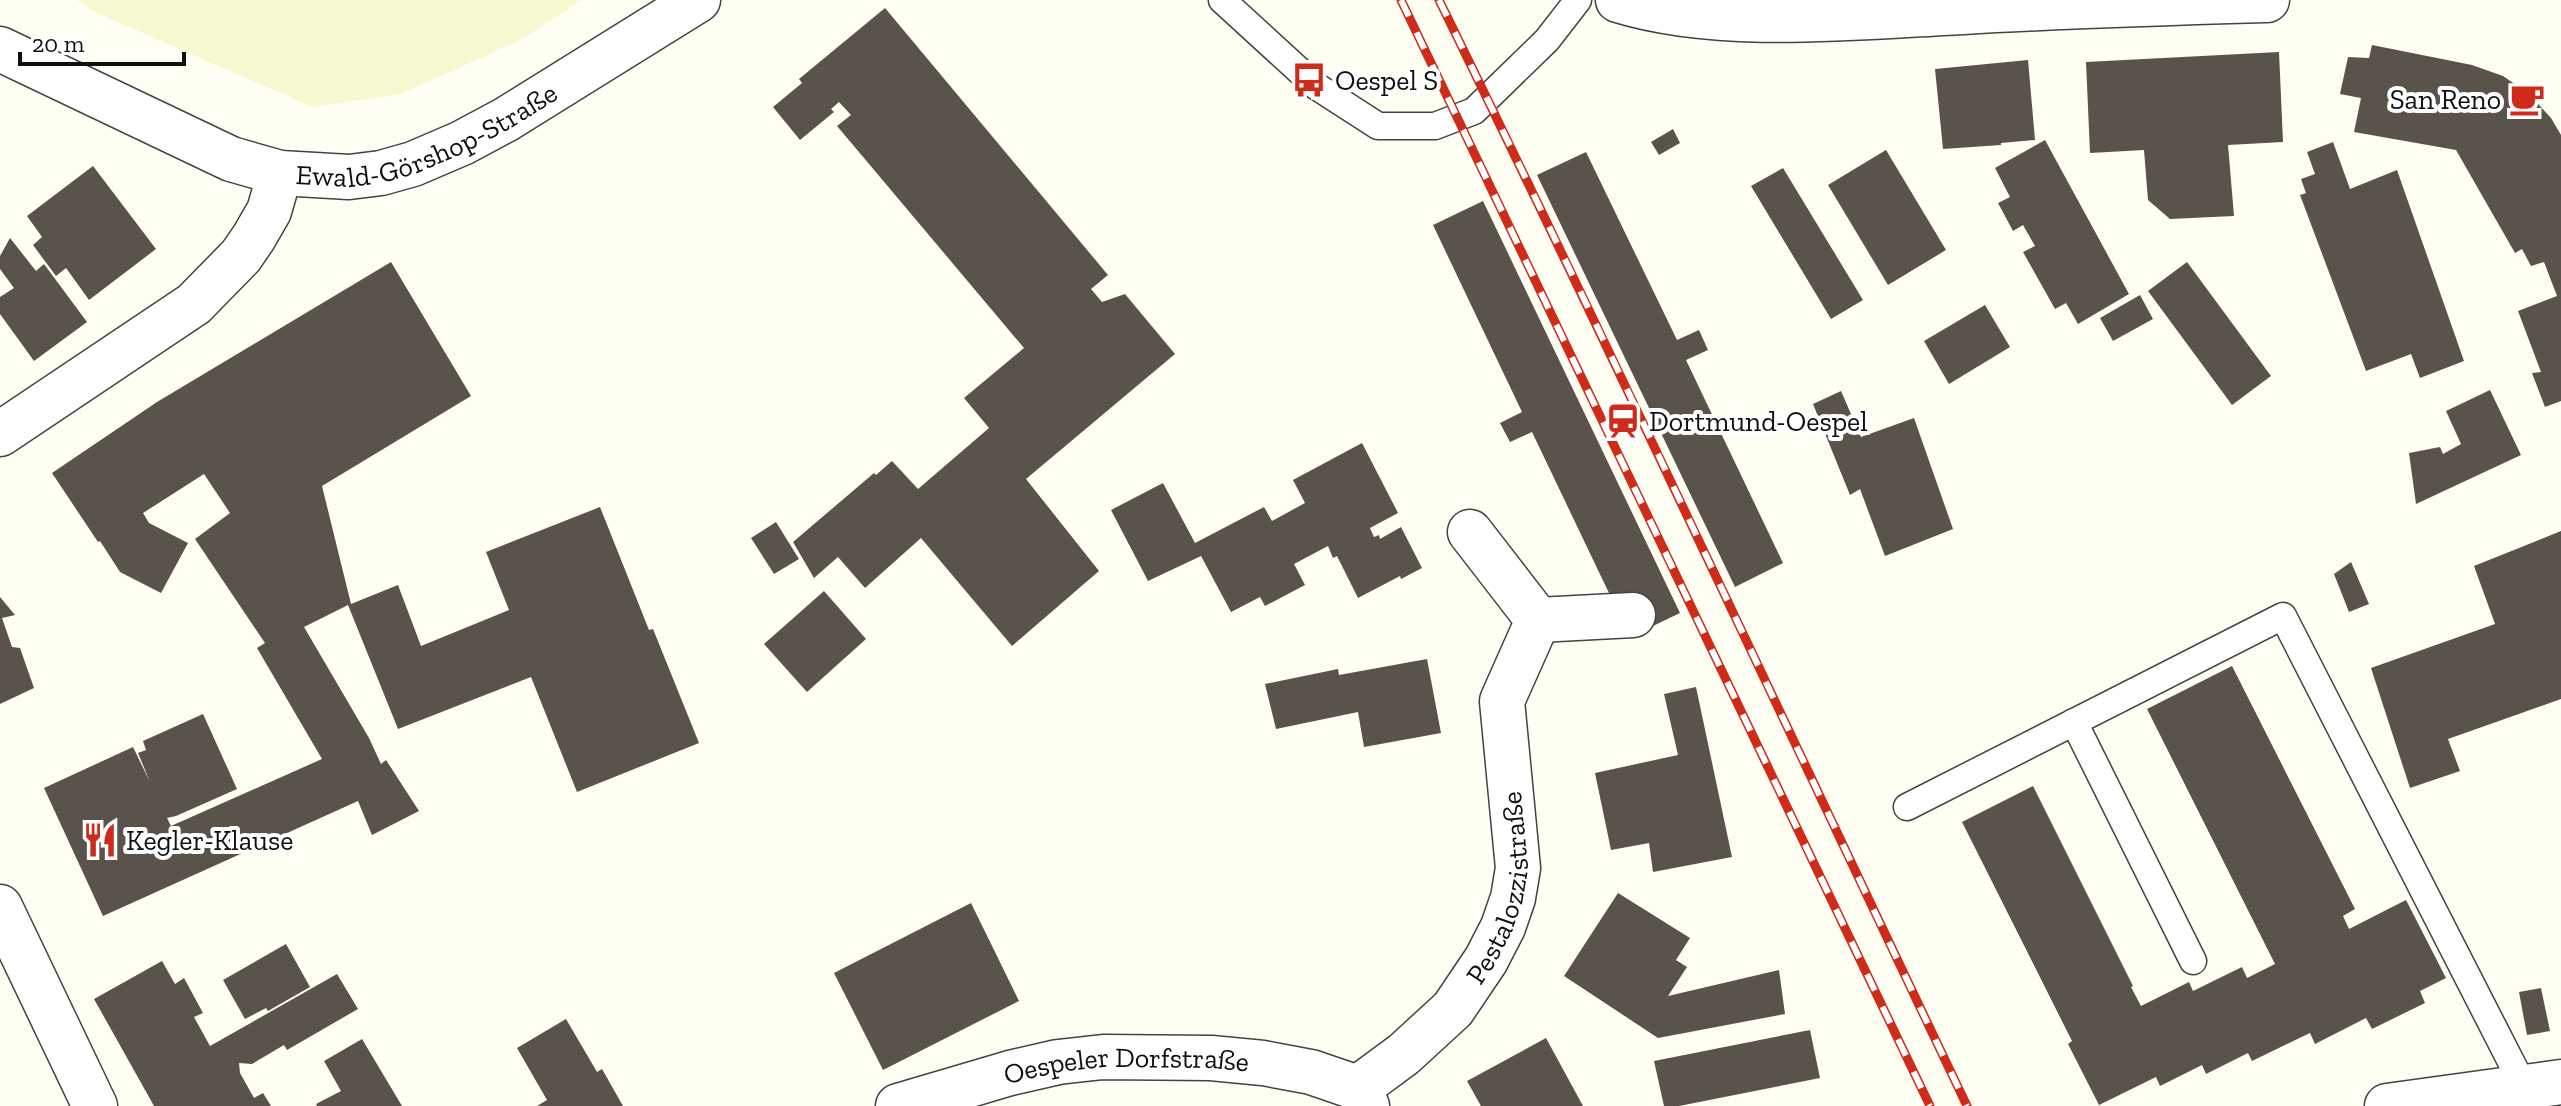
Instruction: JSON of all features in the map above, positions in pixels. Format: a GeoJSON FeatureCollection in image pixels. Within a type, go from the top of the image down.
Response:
{"type":"FeatureCollection","features":[{"type":"Feature","properties":{"kind":"street","name":"Ewald-Görshop-Straße"},"geometry":{"type":"LineString","coordinates":[[0,434],[194,304],[241,256],[254,237],[269,211],[280,173],[349,177],[381,173],[413,164],[505,120],[698,0]]}},
{"type":"Feature","properties":{"kind":"street"},"geometry":{"type":"LineString","coordinates":[[1618,0],[1679,14],[1743,19],[2267,0]]}},
{"type":"Feature","properties":{"kind":"street"},"geometry":{"type":"LineString","coordinates":[[0,49],[231,159],[280,173]]}},
{"type":"Feature","properties":{"kind":"street"},"geometry":{"type":"LineString","coordinates":[[1470,532],[1538,620],[1633,615]]}},
{"type":"Feature","properties":{"kind":"street","name":"Pestalozzistraße"},"geometry":{"type":"LineString","coordinates":[[1362,1097],[1453,1009],[1486,960],[1503,927],[1513,898],[1518,868],[1502,701],[1538,620]]}},
{"type":"Feature","properties":{"kind":"street"},"geometry":{"type":"LineString","coordinates":[[0,907],[95,1106]]}},
{"type":"Feature","properties":{"kind":"street","name":"Oespeler Dorfstraße"},"geometry":{"type":"LineString","coordinates":[[898,1106],[1010,1073],[1058,1062],[1103,1057],[1157,1056],[1250,1062],[1311,1072],[1362,1097]]}},
{"type":"Feature","properties":{"kind":"street"},"geometry":{"type":"LineString","coordinates":[[2387,1106],[2543,1086]]}},
{"type":"Feature","properties":{"kind":"lane"},"geometry":{"type":"LineString","coordinates":[[1222,0],[1316,86],[1378,126],[1435,126],[1474,111],[1547,40],[1578,0]]}},
{"type":"Feature","properties":{"kind":"lane"},"geometry":{"type":"LineString","coordinates":[[1907,807],[2283,616],[2543,1086]]}},
{"type":"Feature","properties":{"kind":"lane"},"geometry":{"type":"LineString","coordinates":[[2074,722],[2193,961]]}},
{"type":"Feature","properties":{"kind":"green space"},"geometry":{"type":"Polygon","coordinates":[[[77,0],[582,0],[519,41],[400,94],[313,107],[95,12],[77,0]]]}},
{"type":"Feature","properties":{"kind":"building"},"geometry":{"type":"Polygon","coordinates":[[[885,8],[1108,275],[1091,289],[1102,302],[1125,294],[1175,354],[1026,479],[1099,571],[1012,646],[921,538],[865,588],[838,557],[814,578],[793,542],[892,461],[918,489],[989,428],[964,398],[1024,348],[837,126],[851,115],[839,102],[831,109],[834,112],[800,140],[773,107],[802,83],[799,79],[885,8]]]}},
{"type":"Feature","properties":{"kind":"building"},"geometry":{"type":"Polygon","coordinates":[[[2372,45],[2472,65],[2503,76],[2529,94],[2551,118],[2561,135],[2561,401],[2545,407],[2532,373],[2541,372],[2518,311],[2557,296],[2544,262],[2531,266],[2522,249],[2515,253],[2456,150],[2354,132],[2361,98],[2340,94],[2348,57],[2369,58],[2372,45]]]}},
{"type":"Feature","properties":{"kind":"building"},"geometry":{"type":"Polygon","coordinates":[[[2279,52],[2283,142],[2228,145],[2234,216],[2170,219],[2148,200],[2144,150],[2090,153],[2086,62],[2279,52]]]}},
{"type":"Feature","properties":{"kind":"building"},"geometry":{"type":"Polygon","coordinates":[[[2028,60],[2035,140],[1943,149],[1935,69],[2028,60]]]}},
{"type":"Feature","properties":{"kind":"building"},"geometry":{"type":"Polygon","coordinates":[[[1673,129],[1680,143],[1659,155],[1651,142],[1673,129]]]}},
{"type":"Feature","properties":{"kind":"building"},"geometry":{"type":"Polygon","coordinates":[[[2045,140],[2129,294],[2078,324],[2066,303],[2055,309],[2023,252],[2035,246],[2023,225],[2013,231],[1998,203],[2010,197],[1995,168],[2045,140]]]}},
{"type":"Feature","properties":{"kind":"building"},"geometry":{"type":"Polygon","coordinates":[[[2333,142],[2350,189],[2397,170],[2464,361],[2420,378],[2411,354],[2366,371],[2300,195],[2306,193],[2301,179],[2315,174],[2307,152],[2333,142]]]}},
{"type":"Feature","properties":{"kind":"building"},"geometry":{"type":"Polygon","coordinates":[[[1886,150],[1946,250],[1888,285],[1828,185],[1886,150]]]}},
{"type":"Feature","properties":{"kind":"building"},"geometry":{"type":"Polygon","coordinates":[[[1586,152],[1677,340],[1699,330],[1708,350],[1686,360],[1783,563],[1735,587],[1537,175],[1586,152]]]}},
{"type":"Feature","properties":{"kind":"building"},"geometry":{"type":"Polygon","coordinates":[[[93,166],[156,249],[89,300],[66,268],[56,276],[33,245],[42,237],[27,216],[93,166]]]}},
{"type":"Feature","properties":{"kind":"building"},"geometry":{"type":"Polygon","coordinates":[[[1783,168],[1863,300],[1831,319],[1751,186],[1783,168]]]}},
{"type":"Feature","properties":{"kind":"building"},"geometry":{"type":"Polygon","coordinates":[[[1483,201],[1680,613],[1630,637],[1532,432],[1510,442],[1500,423],[1522,412],[1433,225],[1483,201]]]}},
{"type":"Feature","properties":{"kind":"building"},"geometry":{"type":"Polygon","coordinates":[[[10,238],[36,271],[44,264],[87,322],[34,361],[0,314],[0,297],[14,288],[0,269],[0,256],[10,238]]]}},
{"type":"Feature","properties":{"kind":"building"},"geometry":{"type":"Polygon","coordinates":[[[391,262],[471,396],[322,486],[351,604],[398,585],[421,646],[509,610],[486,552],[600,507],[699,743],[577,792],[531,677],[398,729],[348,605],[304,627],[381,764],[386,760],[419,811],[372,835],[358,801],[103,916],[44,788],[133,747],[150,782],[138,753],[146,750],[143,741],[203,714],[237,789],[167,818],[171,826],[322,759],[257,648],[265,643],[195,539],[230,513],[204,474],[143,513],[149,523],[188,543],[161,593],[120,572],[52,473],[157,402],[391,262]]]}},
{"type":"Feature","properties":{"kind":"building"},"geometry":{"type":"Polygon","coordinates":[[[2187,262],[2271,376],[2232,405],[2148,291],[2187,262]]]}},
{"type":"Feature","properties":{"kind":"building"},"geometry":{"type":"Polygon","coordinates":[[[2140,295],[2153,319],[2113,341],[2100,318],[2140,295]]]}},
{"type":"Feature","properties":{"kind":"building"},"geometry":{"type":"Polygon","coordinates":[[[1985,305],[2010,347],[1949,384],[1924,341],[1985,305]]]}},
{"type":"Feature","properties":{"kind":"building"},"geometry":{"type":"Polygon","coordinates":[[[2490,390],[2521,455],[2416,504],[2409,453],[2440,447],[2443,454],[2461,444],[2446,411],[2490,390]]]}},
{"type":"Feature","properties":{"kind":"building"},"geometry":{"type":"Polygon","coordinates":[[[1841,391],[1861,437],[1914,418],[1953,529],[1885,556],[1860,489],[1850,495],[1813,404],[1841,391]]]}},
{"type":"Feature","properties":{"kind":"building"},"geometry":{"type":"Polygon","coordinates":[[[1362,443],[1398,513],[1370,528],[1374,537],[1379,535],[1380,539],[1401,527],[1422,568],[1358,598],[1337,556],[1333,558],[1328,546],[1294,564],[1305,585],[1265,606],[1260,597],[1231,612],[1201,556],[1148,581],[1111,510],[1163,483],[1195,543],[1264,507],[1272,521],[1305,503],[1293,480],[1362,443]]]}},
{"type":"Feature","properties":{"kind":"building"},"geometry":{"type":"Polygon","coordinates":[[[776,522],[799,559],[774,574],[751,538],[776,522]]]}},
{"type":"Feature","properties":{"kind":"building"},"geometry":{"type":"Polygon","coordinates":[[[2561,531],[2561,699],[2448,739],[2460,771],[2410,788],[2371,668],[2495,624],[2474,566],[2561,531]]]}},
{"type":"Feature","properties":{"kind":"building"},"geometry":{"type":"Polygon","coordinates":[[[2351,562],[2369,604],[2349,612],[2334,574],[2351,562]]]}},
{"type":"Feature","properties":{"kind":"building"},"geometry":{"type":"Polygon","coordinates":[[[824,591],[866,639],[807,692],[764,644],[824,591]]]}},
{"type":"Feature","properties":{"kind":"building"},"geometry":{"type":"Polygon","coordinates":[[[0,597],[15,615],[2,618],[12,647],[20,648],[34,688],[0,704],[0,597]]]}},
{"type":"Feature","properties":{"kind":"building"},"geometry":{"type":"Polygon","coordinates":[[[1427,659],[1441,733],[1364,747],[1358,712],[1276,729],[1265,684],[1338,669],[1339,675],[1427,659]]]}},
{"type":"Feature","properties":{"kind":"building"},"geometry":{"type":"Polygon","coordinates":[[[2232,666],[2355,909],[2343,916],[2349,929],[2406,900],[2446,978],[2420,991],[2425,1003],[2372,1029],[2366,1018],[2315,1044],[2310,1033],[2252,1061],[2248,1053],[2206,1074],[2202,1065],[2160,1086],[2156,1077],[2099,1105],[2068,1044],[2072,1041],[1962,822],[2033,786],[2141,1006],[2189,982],[2193,991],[2242,967],[2247,978],[2275,964],[2147,709],[2232,666]]]}},
{"type":"Feature","properties":{"kind":"building"},"geometry":{"type":"Polygon","coordinates":[[[1696,687],[1732,857],[1653,872],[1649,843],[1611,850],[1595,773],[1678,755],[1664,694],[1696,687]]]}},
{"type":"Feature","properties":{"kind":"building"},"geometry":{"type":"Polygon","coordinates":[[[1618,893],[1690,938],[1676,960],[1687,967],[1668,996],[1779,970],[1785,1014],[1658,1038],[1564,976],[1618,893]]]}},
{"type":"Feature","properties":{"kind":"building"},"geometry":{"type":"Polygon","coordinates":[[[971,903],[1019,1001],[883,1070],[834,973],[971,903]]]}},
{"type":"Feature","properties":{"kind":"building"},"geometry":{"type":"Polygon","coordinates":[[[286,944],[310,987],[268,1011],[266,1008],[245,1019],[223,980],[286,944]]]}},
{"type":"Feature","properties":{"kind":"building"},"geometry":{"type":"Polygon","coordinates":[[[162,961],[175,984],[184,978],[203,1013],[194,1017],[210,1046],[337,974],[358,1009],[287,1050],[284,1045],[252,1064],[239,1063],[240,1073],[254,1098],[263,1093],[271,1106],[154,1106],[94,999],[162,961]]]}},
{"type":"Feature","properties":{"kind":"building"},"geometry":{"type":"Polygon","coordinates":[[[2541,988],[2550,1031],[2527,1035],[2519,992],[2541,988]]]}},
{"type":"Feature","properties":{"kind":"building"},"geometry":{"type":"Polygon","coordinates":[[[566,1019],[597,1072],[602,1069],[623,1106],[537,1106],[547,1100],[517,1048],[566,1019]]]}},
{"type":"Feature","properties":{"kind":"building"},"geometry":{"type":"Polygon","coordinates":[[[1810,1030],[1820,1078],[1679,1106],[1664,1106],[1654,1061],[1810,1030]]]}},
{"type":"Feature","properties":{"kind":"building"},"geometry":{"type":"Polygon","coordinates":[[[1546,1038],[1583,1106],[1481,1106],[1467,1081],[1546,1038]]]}},
{"type":"Feature","properties":{"kind":"building"},"geometry":{"type":"Polygon","coordinates":[[[362,1039],[402,1106],[317,1106],[341,1091],[324,1061],[362,1039]]]}},
{"type":"Feature","properties":{"kind":"railway"},"geometry":{"type":"LineString","coordinates":[[1401,0],[1930,1106]]}},
{"type":"Feature","properties":{"kind":"railway"},"geometry":{"type":"LineString","coordinates":[[1439,0],[1967,1106]]}},
{"type":"Feature","properties":{"kind":"place","name":"Oespel S"},"geometry":{"type":"Point","coordinates":[1309,80]}},
{"type":"Feature","properties":{"kind":"place","name":"San Reno"},"geometry":{"type":"Point","coordinates":[2527,99]}},
{"type":"Feature","properties":{"kind":"place","name":"Dortmund-Oespel"},"geometry":{"type":"Point","coordinates":[1623,421]}},
{"type":"Feature","properties":{"kind":"place","name":"Kegler-Klause"},"geometry":{"type":"Point","coordinates":[100,840]}}]}
